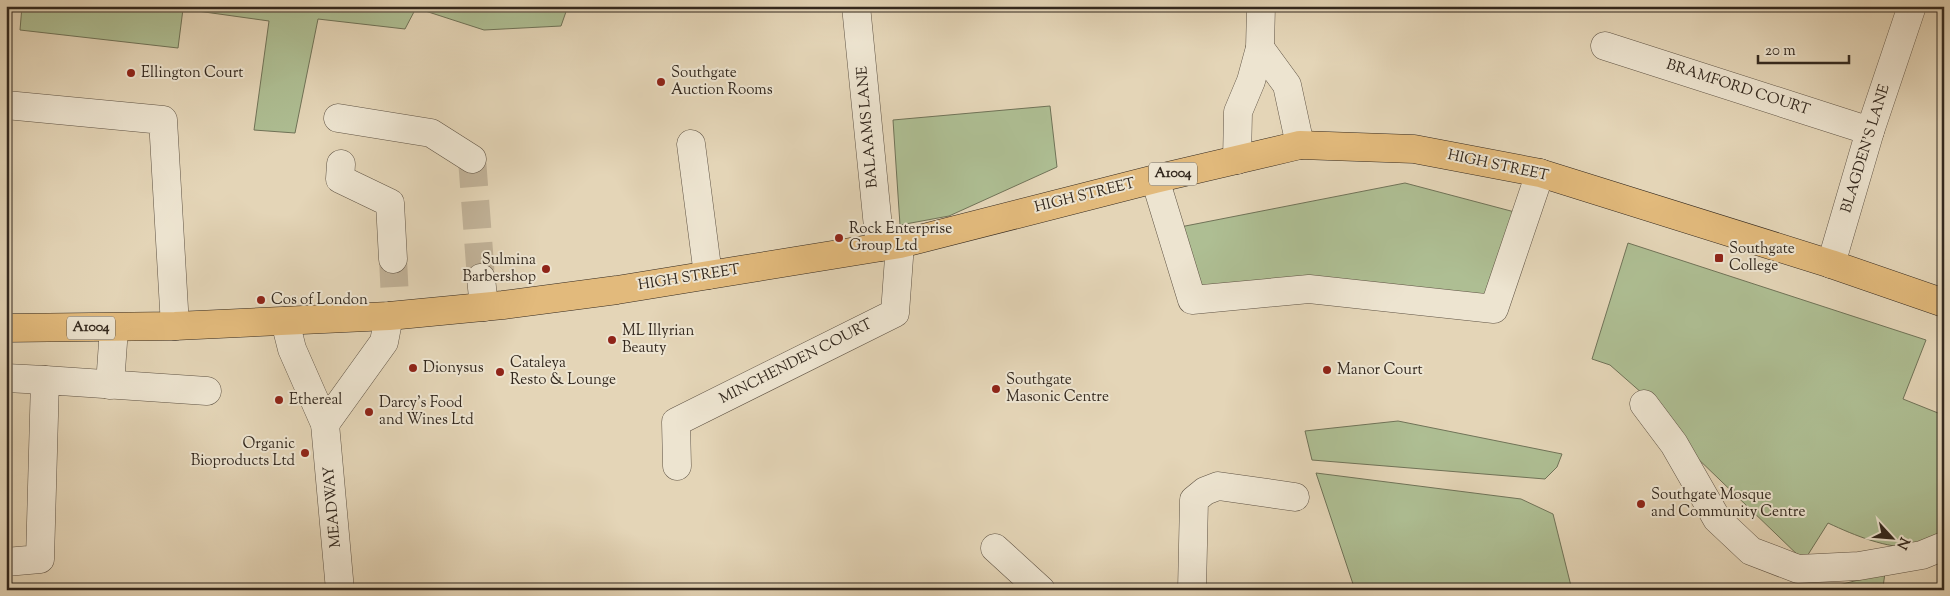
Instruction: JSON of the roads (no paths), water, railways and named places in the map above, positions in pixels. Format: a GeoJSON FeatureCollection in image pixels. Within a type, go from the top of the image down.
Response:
{"type":"FeatureCollection","features":[{"type":"Feature","properties":{"kind":"main road","name":"HIGH STREET"},"geometry":{"type":"LineString","coordinates":[[393,310],[484,307],[617,290],[890,245],[1155,178],[1300,145],[1414,149],[1540,173],[1831,264],[1944,303]]}},
{"type":"Feature","properties":{"kind":"main road","name":"A1004"},"geometry":{"type":"LineString","coordinates":[[6,328],[114,328],[286,321],[393,310]]}},
{"type":"Feature","properties":{"kind":"street","name":"BALAAMS LANE"},"geometry":{"type":"LineString","coordinates":[[856,6],[890,245]]}},
{"type":"Feature","properties":{"kind":"street"},"geometry":{"type":"LineString","coordinates":[[1237,160],[1238,112],[1252,81],[1260,48],[1261,6]]}},
{"type":"Feature","properties":{"kind":"street","name":"BLAGDEN'S LANE"},"geometry":{"type":"LineString","coordinates":[[1831,264],[1870,131],[1912,6]]}},
{"type":"Feature","properties":{"kind":"street","name":"BRAMFORD COURT"},"geometry":{"type":"LineString","coordinates":[[1605,46],[1870,131]]}},
{"type":"Feature","properties":{"kind":"street"},"geometry":{"type":"LineString","coordinates":[[1260,48],[1287,85],[1300,145]]}},
{"type":"Feature","properties":{"kind":"street"},"geometry":{"type":"LineString","coordinates":[[6,105],[163,120],[176,326]]}},
{"type":"Feature","properties":{"kind":"street"},"geometry":{"type":"LineString","coordinates":[[338,118],[431,133],[472,159]]}},
{"type":"Feature","properties":{"kind":"street"},"geometry":{"type":"LineString","coordinates":[[691,144],[708,275]]}},
{"type":"Feature","properties":{"kind":"street"},"geometry":{"type":"LineString","coordinates":[[341,164],[340,180],[390,203],[393,259]]}},
{"type":"Feature","properties":{"kind":"street"},"geometry":{"type":"LineString","coordinates":[[1155,178],[1192,300],[1309,289],[1494,309],[1540,173]]}},
{"type":"Feature","properties":{"kind":"street","name":"MINCHENDEN COURT"},"geometry":{"type":"LineString","coordinates":[[676,466],[676,422],[895,312],[890,245]]}},
{"type":"Feature","properties":{"kind":"street"},"geometry":{"type":"LineString","coordinates":[[481,278],[484,307]]}},
{"type":"Feature","properties":{"kind":"street"},"geometry":{"type":"LineString","coordinates":[[325,424],[384,342],[393,310]]}},
{"type":"Feature","properties":{"kind":"street","name":"MEADWAY"},"geometry":{"type":"LineString","coordinates":[[286,321],[292,349],[325,424],[340,590]]}},
{"type":"Feature","properties":{"kind":"street"},"geometry":{"type":"LineString","coordinates":[[110,385],[114,328]]}},
{"type":"Feature","properties":{"kind":"street"},"geometry":{"type":"LineString","coordinates":[[6,378],[206,391]]}},
{"type":"Feature","properties":{"kind":"street"},"geometry":{"type":"LineString","coordinates":[[6,562],[40,559],[45,380]]}},
{"type":"Feature","properties":{"kind":"street"},"geometry":{"type":"LineString","coordinates":[[1644,404],[1674,444],[1717,518],[1750,551],[1798,569],[1859,566],[1922,556],[1944,546]]}},
{"type":"Feature","properties":{"kind":"street"},"geometry":{"type":"LineString","coordinates":[[1192,590],[1194,500],[1205,490],[1218,486],[1295,497]]}},
{"type":"Feature","properties":{"kind":"street"},"geometry":{"type":"LineString","coordinates":[[996,548],[1041,590]]}},
{"type":"Feature","properties":{"kind":"tunnel"},"geometry":{"type":"LineString","coordinates":[[472,159],[481,278]]}},
{"type":"Feature","properties":{"kind":"tunnel"},"geometry":{"type":"LineString","coordinates":[[393,259],[395,299]]}},
{"type":"Feature","properties":{"kind":"place","name":"Ellington Court"},"geometry":{"type":"Point","coordinates":[131,73]}},
{"type":"Feature","properties":{"kind":"place","name":"Southgate Auction Rooms"},"geometry":{"type":"Point","coordinates":[661,82]}},
{"type":"Feature","properties":{"kind":"place","name":"Rock Enterprise Group Ltd"},"geometry":{"type":"Point","coordinates":[839,238]}},
{"type":"Feature","properties":{"kind":"place","name":"Southgate College"},"geometry":{"type":"Point","coordinates":[1719,258]}},
{"type":"Feature","properties":{"kind":"place","name":"Sulmina Barbershop"},"geometry":{"type":"Point","coordinates":[546,269]}},
{"type":"Feature","properties":{"kind":"place","name":"Cos of London"},"geometry":{"type":"Point","coordinates":[261,300]}},
{"type":"Feature","properties":{"kind":"place","name":"ML Illyrian Beauty"},"geometry":{"type":"Point","coordinates":[612,340]}},
{"type":"Feature","properties":{"kind":"place","name":"Dionysus"},"geometry":{"type":"Point","coordinates":[413,368]}},
{"type":"Feature","properties":{"kind":"place","name":"Manor Court"},"geometry":{"type":"Point","coordinates":[1327,370]}},
{"type":"Feature","properties":{"kind":"place","name":"Cataleya Resto & Lounge"},"geometry":{"type":"Point","coordinates":[500,372]}},
{"type":"Feature","properties":{"kind":"place","name":"Southgate Masonic Centre"},"geometry":{"type":"Point","coordinates":[996,389]}},
{"type":"Feature","properties":{"kind":"place","name":"Ethereal"},"geometry":{"type":"Point","coordinates":[279,400]}},
{"type":"Feature","properties":{"kind":"place","name":"Darcy's Food and Wines Ltd"},"geometry":{"type":"Point","coordinates":[369,412]}},
{"type":"Feature","properties":{"kind":"place","name":"Organic Bioproducts Ltd"},"geometry":{"type":"Point","coordinates":[305,453]}},
{"type":"Feature","properties":{"kind":"place","name":"Southgate Mosque and Community Centre"},"geometry":{"type":"Point","coordinates":[1641,504]}}]}
